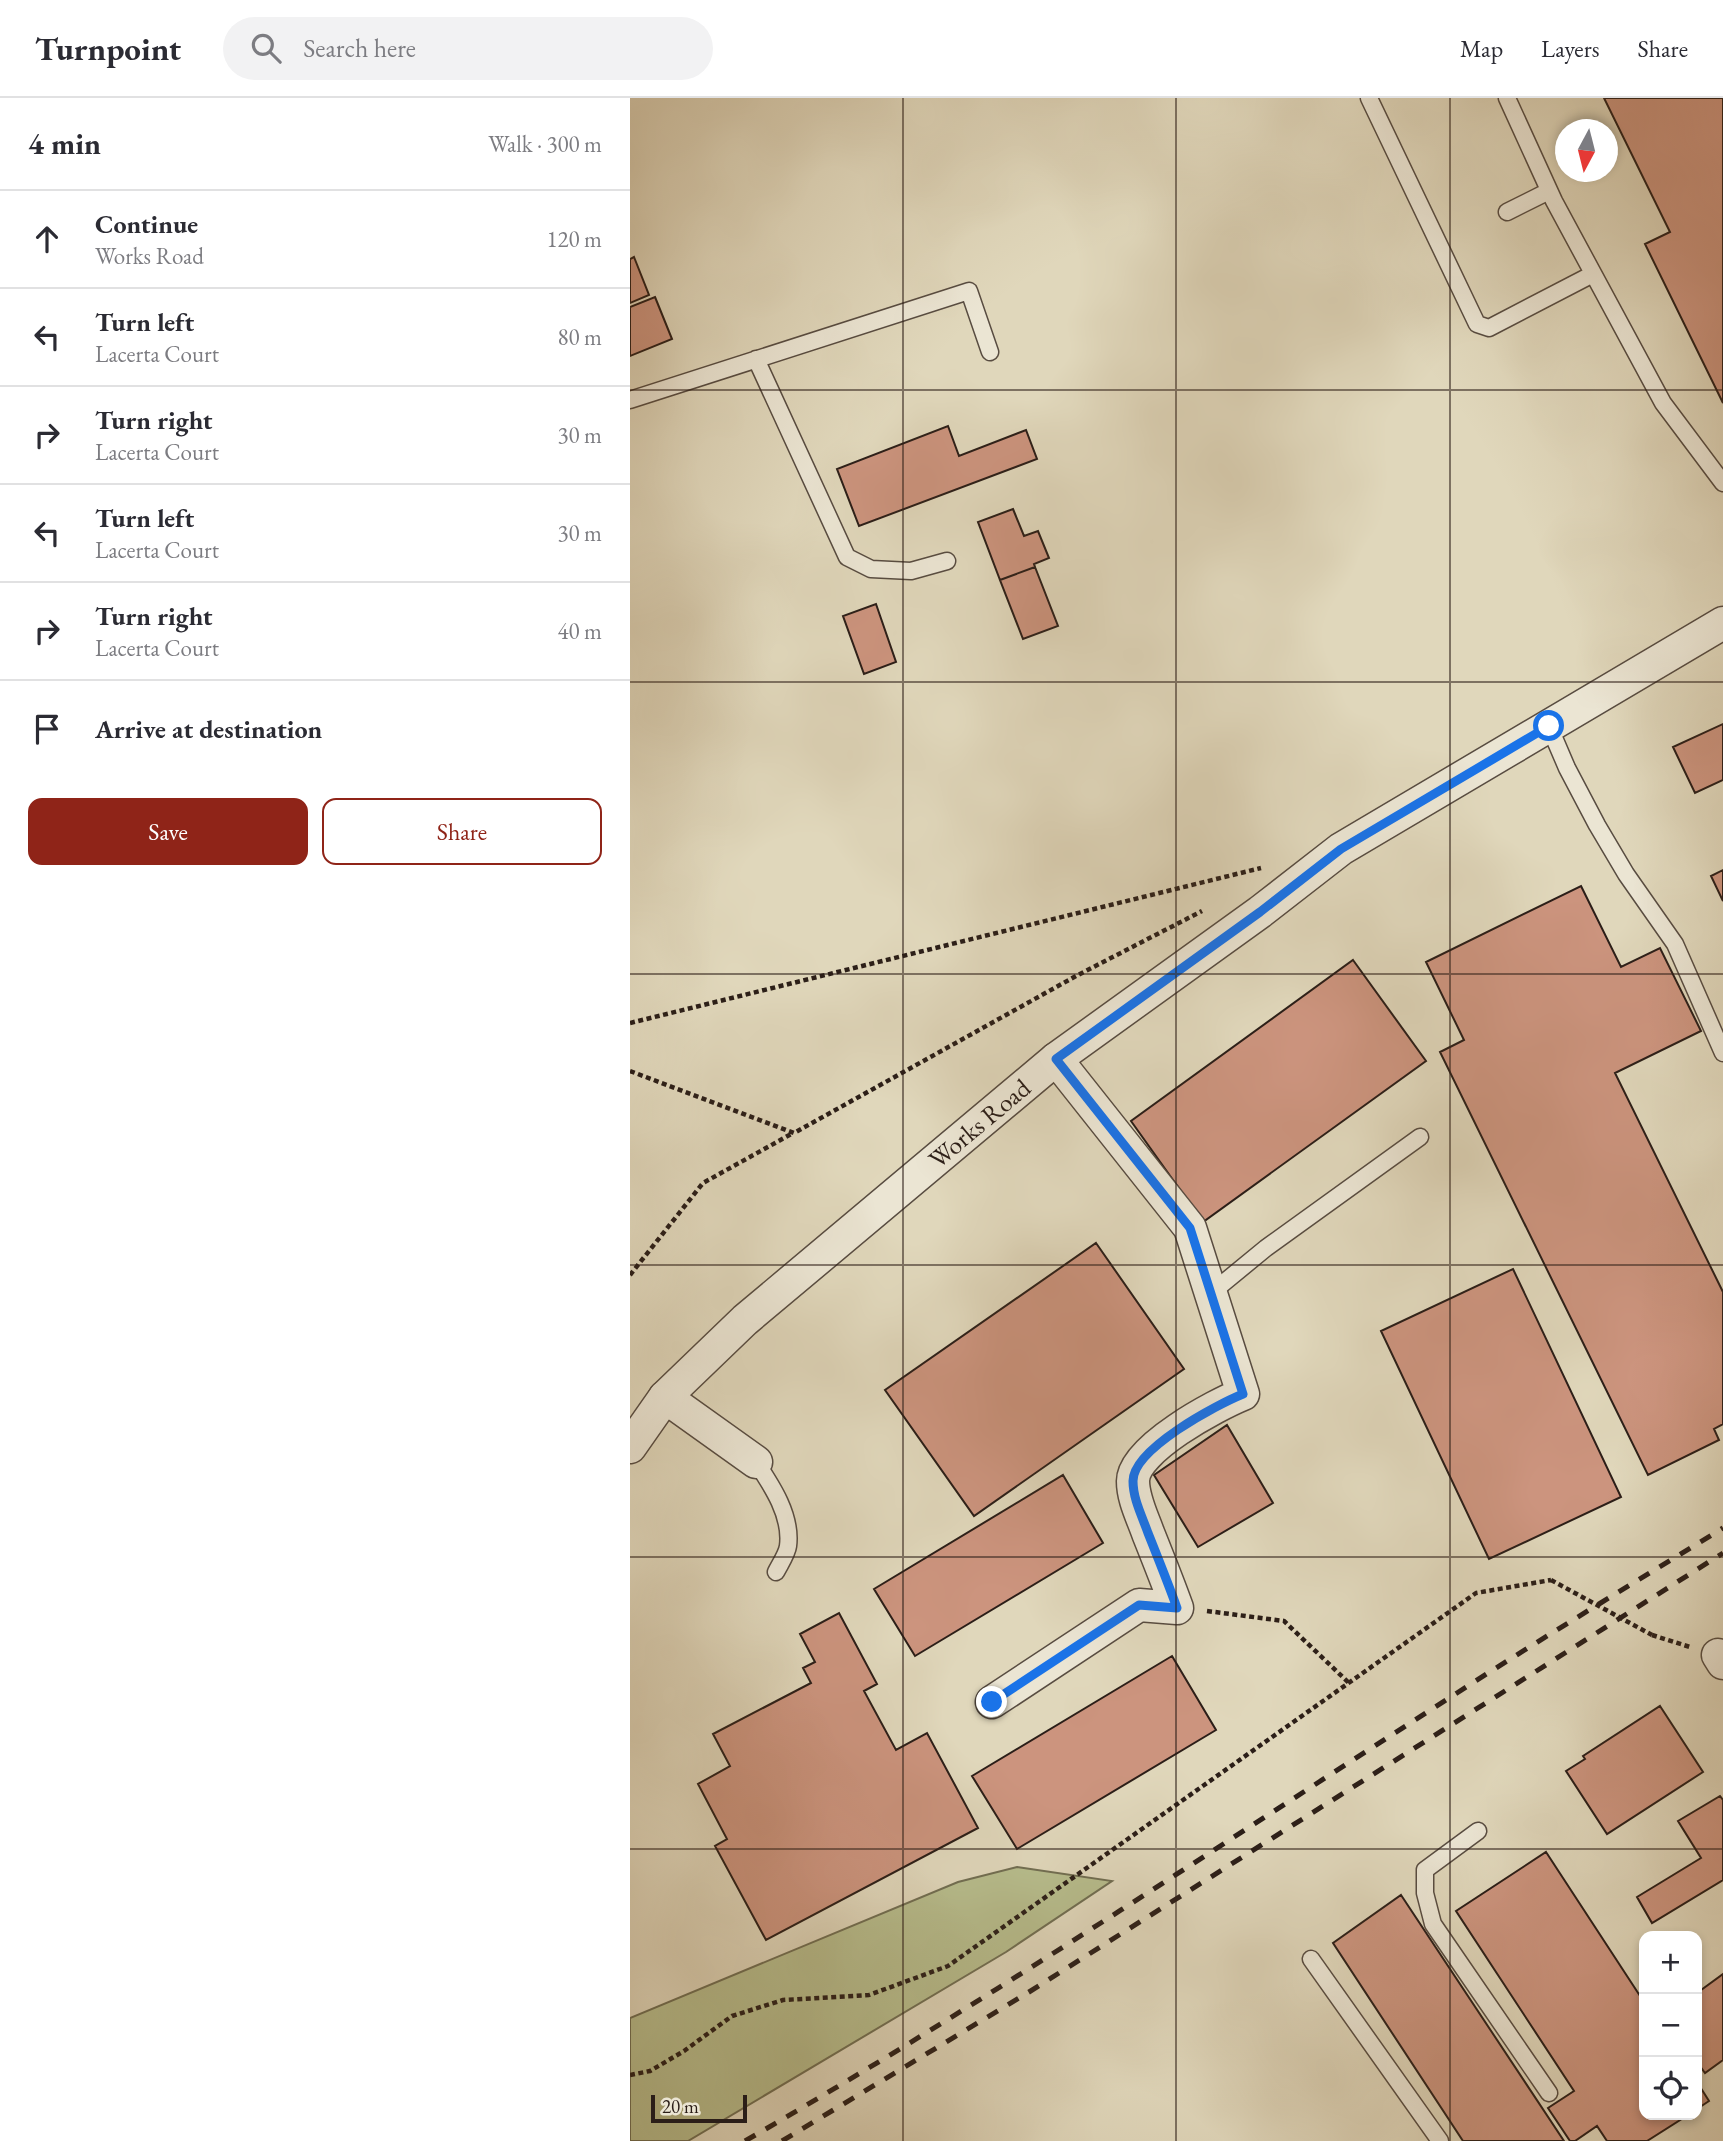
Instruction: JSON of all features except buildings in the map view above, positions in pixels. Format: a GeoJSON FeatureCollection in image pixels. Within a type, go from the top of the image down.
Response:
{"type":"FeatureCollection","features":[{"type":"Feature","properties":{"kind":"street","name":"Works Road"},"geometry":{"type":"LineString","coordinates":[[630,1447],[665,1397],[745,1320],[1056,1059],[1260,912],[1341,849],[1723,623]]}},
{"type":"Feature","properties":{"kind":"street"},"geometry":{"type":"LineString","coordinates":[[992,1702],[1139,1605],[1177,1608],[1136,1500],[1133,1478],[1149,1451],[1214,1406],[1243,1394],[1190,1228],[1056,1059]]}},
{"type":"Feature","properties":{"kind":"street"},"geometry":{"type":"LineString","coordinates":[[665,1397],[756,1462]]}},
{"type":"Feature","properties":{"kind":"lane"},"geometry":{"type":"LineString","coordinates":[[1369,98],[1477,324],[1489,328],[1593,274]]}},
{"type":"Feature","properties":{"kind":"lane"},"geometry":{"type":"LineString","coordinates":[[1507,98],[1549,191],[1663,403],[1723,483]]}},
{"type":"Feature","properties":{"kind":"lane"},"geometry":{"type":"LineString","coordinates":[[1507,212],[1549,191]]}},
{"type":"Feature","properties":{"kind":"lane"},"geometry":{"type":"LineString","coordinates":[[630,400],[970,291],[990,352]]}},
{"type":"Feature","properties":{"kind":"lane"},"geometry":{"type":"LineString","coordinates":[[756,359],[847,557],[871,569],[911,570],[947,561]]}},
{"type":"Feature","properties":{"kind":"lane"},"geometry":{"type":"LineString","coordinates":[[1549,726],[1567,768],[1597,825],[1626,874],[1675,944],[1723,1053]]}},
{"type":"Feature","properties":{"kind":"lane"},"geometry":{"type":"LineString","coordinates":[[1210,1294],[1266,1248],[1420,1137]]}},
{"type":"Feature","properties":{"kind":"lane"},"geometry":{"type":"LineString","coordinates":[[756,1462],[774,1489],[786,1523],[788,1547],[776,1572]]}},
{"type":"Feature","properties":{"kind":"lane"},"geometry":{"type":"LineString","coordinates":[[1478,1831],[1425,1870],[1425,1893],[1430,1914],[1433,1924],[1549,2094]]}},
{"type":"Feature","properties":{"kind":"lane"},"geometry":{"type":"LineString","coordinates":[[1311,1959],[1440,2141]]}},
{"type":"Feature","properties":{"kind":"path"},"geometry":{"type":"LineString","coordinates":[[630,1023],[1274,865]]}},
{"type":"Feature","properties":{"kind":"path"},"geometry":{"type":"LineString","coordinates":[[630,1275],[704,1184],[1076,976],[1212,906]]}},
{"type":"Feature","properties":{"kind":"path"},"geometry":{"type":"LineString","coordinates":[[630,1071],[794,1133]]}},
{"type":"Feature","properties":{"kind":"path"},"geometry":{"type":"LineString","coordinates":[[630,2075],[650,2071],[684,2051],[732,2016],[783,2000],[869,1995],[948,1966],[1475,1593],[1551,1580],[1652,1635],[1721,1657]]}},
{"type":"Feature","properties":{"kind":"path"},"geometry":{"type":"LineString","coordinates":[[1177,1608],[1284,1621],[1349,1683]]}},
{"type":"Feature","properties":{"kind":"green space"},"geometry":{"type":"Polygon","coordinates":[[[1017,1867],[1112,1881],[1006,1952],[688,2141],[630,2141],[630,2018],[958,1882],[1017,1867]]]}},
{"type":"Feature","properties":{"kind":"railway"},"geometry":{"type":"LineString","coordinates":[[745,2141],[1015,1978],[1490,1672],[1723,1528]]}},
{"type":"Feature","properties":{"kind":"railway"},"geometry":{"type":"LineString","coordinates":[[782,2141],[1029,1992],[1723,1553]]}},
{"type":"Feature","properties":{"kind":"route"},"geometry":{"type":"LineString","coordinates":[[992,1702],[1139,1605],[1177,1608],[1136,1500],[1133,1478],[1149,1451],[1214,1406],[1243,1394],[1190,1228],[1056,1059],[1260,912],[1341,849],[1549,726]]}}]}
